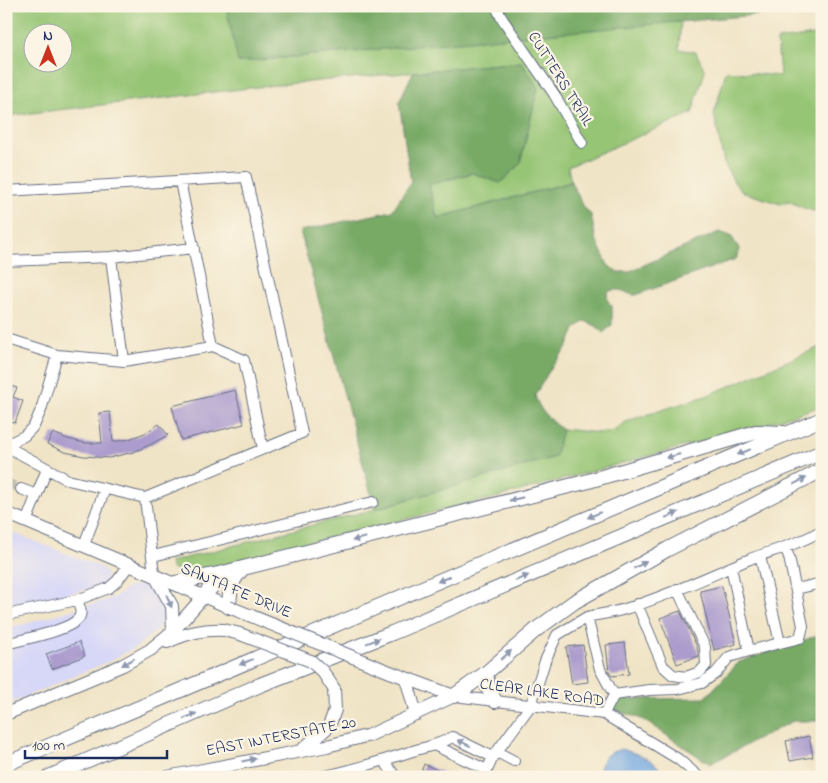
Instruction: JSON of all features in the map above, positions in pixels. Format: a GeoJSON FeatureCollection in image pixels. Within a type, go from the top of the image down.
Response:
{"type":"FeatureCollection","features":[{"type":"Feature","properties":{"kind":"highway"},"geometry":{"type":"LineString","coordinates":[[6,764],[822,419]]}},
{"type":"Feature","properties":{"kind":"highway"},"geometry":{"type":"LineString","coordinates":[[176,583],[223,573],[585,482],[756,432],[789,433]]}},
{"type":"Feature","properties":{"kind":"highway"},"geometry":{"type":"LineString","coordinates":[[49,777],[260,685],[392,634],[822,452]]}},
{"type":"Feature","properties":{"kind":"highway"},"geometry":{"type":"LineString","coordinates":[[454,696],[486,674],[536,628],[574,602],[668,549],[822,470]]}},
{"type":"Feature","properties":{"kind":"highway"},"geometry":{"type":"LineString","coordinates":[[230,607],[230,588],[234,578],[243,568]]}},
{"type":"Feature","properties":{"kind":"highway"},"geometry":{"type":"LineString","coordinates":[[204,596],[223,573]]}},
{"type":"Feature","properties":{"kind":"highway"},"geometry":{"type":"LineString","coordinates":[[486,674],[488,688],[495,701]]}},
{"type":"Feature","properties":{"kind":"main road","name":"SANTA FE DRIVE"},"geometry":{"type":"LineString","coordinates":[[6,514],[230,607],[454,696]]}},
{"type":"Feature","properties":{"kind":"main road"},"geometry":{"type":"LineString","coordinates":[[154,574],[172,606],[173,631]]}},
{"type":"Feature","properties":{"kind":"main road"},"geometry":{"type":"LineString","coordinates":[[150,650],[173,631],[204,596]]}},
{"type":"Feature","properties":{"kind":"main road"},"geometry":{"type":"LineString","coordinates":[[6,714],[123,665],[187,633],[224,630],[240,634],[311,662],[323,672],[334,688],[335,710],[329,726],[302,750]]}},
{"type":"Feature","properties":{"kind":"main road"},"geometry":{"type":"LineString","coordinates":[[406,678],[416,714]]}},
{"type":"Feature","properties":{"kind":"main road","name":"EAST INTERSTATE 20"},"geometry":{"type":"LineString","coordinates":[[167,777],[327,746],[370,735],[454,696]]}},
{"type":"Feature","properties":{"kind":"street","name":"CUTTERS TRAIL"},"geometry":{"type":"LineString","coordinates":[[496,6],[501,17],[554,94],[582,143]]}},
{"type":"Feature","properties":{"kind":"street"},"geometry":{"type":"LineString","coordinates":[[6,191],[246,177],[302,434],[145,498],[68,480],[6,445]]}},
{"type":"Feature","properties":{"kind":"street"},"geometry":{"type":"LineString","coordinates":[[180,181],[213,346]]}},
{"type":"Feature","properties":{"kind":"street"},"geometry":{"type":"LineString","coordinates":[[6,261],[111,257],[194,248]]}},
{"type":"Feature","properties":{"kind":"street"},"geometry":{"type":"LineString","coordinates":[[111,257],[124,360]]}},
{"type":"Feature","properties":{"kind":"street"},"geometry":{"type":"LineString","coordinates":[[6,339],[57,355],[124,360],[213,346],[244,360],[264,449]]}},
{"type":"Feature","properties":{"kind":"street"},"geometry":{"type":"LineString","coordinates":[[6,445],[24,436],[34,426],[42,410],[57,355]]}},
{"type":"Feature","properties":{"kind":"street"},"geometry":{"type":"LineString","coordinates":[[26,522],[47,469]]}},
{"type":"Feature","properties":{"kind":"street"},"geometry":{"type":"LineString","coordinates":[[84,546],[105,488]]}},
{"type":"Feature","properties":{"kind":"street"},"geometry":{"type":"LineString","coordinates":[[21,489],[37,495]]}},
{"type":"Feature","properties":{"kind":"street"},"geometry":{"type":"LineString","coordinates":[[145,498],[154,574]]}},
{"type":"Feature","properties":{"kind":"street"},"geometry":{"type":"LineString","coordinates":[[153,556],[373,502]]}},
{"type":"Feature","properties":{"kind":"street"},"geometry":{"type":"LineString","coordinates":[[436,746],[486,773],[494,754],[531,705],[544,661],[557,634],[587,617],[624,609],[677,590],[785,547],[822,530]]}},
{"type":"Feature","properties":{"kind":"street"},"geometry":{"type":"LineString","coordinates":[[614,695],[678,688],[702,682],[716,674],[729,657],[800,638],[804,626],[785,547]]}},
{"type":"Feature","properties":{"kind":"street"},"geometry":{"type":"LineString","coordinates":[[760,556],[780,643]]}},
{"type":"Feature","properties":{"kind":"street"},"geometry":{"type":"LineString","coordinates":[[6,615],[77,600],[109,588],[130,564]]}},
{"type":"Feature","properties":{"kind":"street"},"geometry":{"type":"LineString","coordinates":[[731,568],[749,651]]}},
{"type":"Feature","properties":{"kind":"street"},"geometry":{"type":"LineString","coordinates":[[796,589],[822,583]]}},
{"type":"Feature","properties":{"kind":"street"},"geometry":{"type":"LineString","coordinates":[[637,604],[662,666],[673,675],[686,677],[700,672],[706,665],[705,647],[677,590]]}},
{"type":"Feature","properties":{"kind":"street"},"geometry":{"type":"LineString","coordinates":[[6,644],[67,628],[79,618],[81,611],[77,600]]}},
{"type":"Feature","properties":{"kind":"street"},"geometry":{"type":"LineString","coordinates":[[587,617],[600,669],[614,695]]}},
{"type":"Feature","properties":{"kind":"street"},"geometry":{"type":"LineString","coordinates":[[604,714],[614,695]]}},
{"type":"Feature","properties":{"kind":"street","name":"CLEAR LAKE ROAD"},"geometry":{"type":"LineString","coordinates":[[454,696],[604,714],[678,759],[699,777]]}},
{"type":"Feature","properties":{"kind":"street"},"geometry":{"type":"LineString","coordinates":[[319,777],[384,761],[418,749],[436,746],[452,737],[514,761]]}},
{"type":"Feature","properties":{"kind":"street"},"geometry":{"type":"LineString","coordinates":[[384,761],[396,777]]}},
{"type":"Feature","properties":{"kind":"shaded area"},"geometry":{"type":"Polygon","coordinates":[[[6,530],[98,566],[107,575],[106,581],[100,586],[6,609],[6,530]]]}},
{"type":"Feature","properties":{"kind":"shaded area"},"geometry":{"type":"Polygon","coordinates":[[[140,585],[150,587],[162,600],[165,609],[164,618],[158,629],[138,646],[112,660],[6,705],[6,627],[25,624],[115,597],[129,587],[140,585]]]}},
{"type":"Feature","properties":{"kind":"green space"},"geometry":{"type":"Polygon","coordinates":[[[6,6],[226,6],[239,62],[681,21],[679,49],[696,52],[705,71],[692,113],[568,167],[571,182],[437,218],[429,185],[472,173],[500,183],[520,164],[538,87],[521,62],[276,85],[6,116],[6,6]]]}},
{"type":"Feature","properties":{"kind":"green space"},"geometry":{"type":"Polygon","coordinates":[[[226,6],[822,6],[822,9],[238,62],[226,6]]]}},
{"type":"Feature","properties":{"kind":"green space"},"geometry":{"type":"Polygon","coordinates":[[[822,34],[822,213],[806,209],[788,201],[780,204],[743,192],[734,182],[724,163],[714,114],[726,71],[780,76],[777,40],[822,34]]]}},
{"type":"Feature","properties":{"kind":"green space"},"geometry":{"type":"Polygon","coordinates":[[[521,62],[538,87],[520,164],[500,183],[472,173],[429,184],[437,218],[571,182],[584,207],[591,215],[596,240],[608,265],[617,272],[628,272],[719,232],[731,236],[740,250],[736,259],[636,295],[618,290],[609,291],[607,298],[612,306],[612,325],[603,333],[596,326],[585,321],[575,329],[568,346],[551,368],[535,395],[545,414],[562,429],[555,457],[375,509],[300,231],[392,211],[411,182],[399,102],[413,72],[521,62]]]}},
{"type":"Feature","properties":{"kind":"green space"},"geometry":{"type":"Polygon","coordinates":[[[822,346],[822,406],[759,426],[502,496],[294,546],[201,571],[184,573],[171,568],[170,562],[375,509],[555,457],[562,429],[601,433],[614,431],[627,421],[706,396],[822,346]]]}},
{"type":"Feature","properties":{"kind":"green space"},"geometry":{"type":"Polygon","coordinates":[[[822,634],[822,721],[793,721],[710,764],[642,719],[583,700],[705,698],[739,662],[822,634]]]}},
{"type":"Feature","properties":{"kind":"water"},"geometry":{"type":"Polygon","coordinates":[[[621,749],[652,762],[658,766],[665,777],[593,777],[606,756],[621,749]]]}},
{"type":"Feature","properties":{"kind":"building"},"geometry":{"type":"Polygon","coordinates":[[[6,384],[17,388],[13,397],[23,401],[15,423],[6,420],[6,384]]]}},
{"type":"Feature","properties":{"kind":"building"},"geometry":{"type":"Polygon","coordinates":[[[235,390],[244,424],[181,440],[172,406],[235,390]]]}},
{"type":"Feature","properties":{"kind":"building"},"geometry":{"type":"Polygon","coordinates":[[[110,412],[113,442],[145,433],[159,424],[168,435],[133,452],[109,458],[65,452],[47,444],[53,433],[85,443],[102,443],[99,413],[110,412]]]}},
{"type":"Feature","properties":{"kind":"building"},"geometry":{"type":"Polygon","coordinates":[[[722,586],[736,644],[714,650],[700,591],[722,586]]]}},
{"type":"Feature","properties":{"kind":"building"},"geometry":{"type":"Polygon","coordinates":[[[680,611],[697,647],[699,656],[677,664],[660,618],[680,611]]]}},
{"type":"Feature","properties":{"kind":"building"},"geometry":{"type":"Polygon","coordinates":[[[79,642],[85,656],[52,669],[46,654],[79,642]]]}},
{"type":"Feature","properties":{"kind":"building"},"geometry":{"type":"Polygon","coordinates":[[[625,643],[629,674],[612,676],[609,672],[606,645],[625,643]]]}},
{"type":"Feature","properties":{"kind":"building"},"geometry":{"type":"Polygon","coordinates":[[[583,645],[588,682],[572,684],[566,647],[583,645]]]}},
{"type":"Feature","properties":{"kind":"building"},"geometry":{"type":"Polygon","coordinates":[[[809,736],[813,757],[790,761],[786,741],[809,736]]]}},
{"type":"Feature","properties":{"kind":"building"},"geometry":{"type":"Polygon","coordinates":[[[424,764],[453,777],[419,777],[424,764]]]}},
{"type":"Feature","properties":{"kind":"tunnel"},"geometry":{"type":"LineString","coordinates":[[6,483],[21,489]]}}]}
